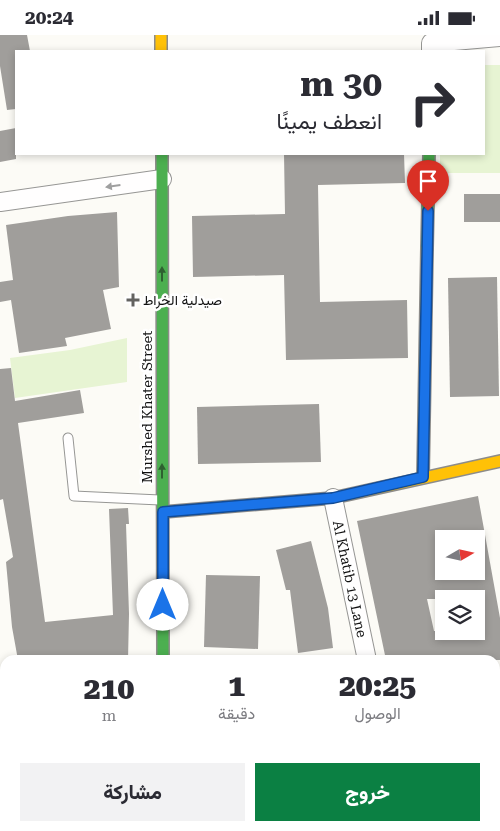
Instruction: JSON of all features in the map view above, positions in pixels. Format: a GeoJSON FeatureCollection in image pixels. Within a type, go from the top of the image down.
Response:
{"type":"FeatureCollection","features":[{"type":"Feature","properties":{"kind":"street"},"geometry":{"type":"LineString","coordinates":[[161,35],[162,50]]}},
{"type":"Feature","properties":{"kind":"street"},"geometry":{"type":"LineString","coordinates":[[431,50],[432,43],[500,37]]}},
{"type":"Feature","properties":{"kind":"street","name":"Murshed Khater Street"},"geometry":{"type":"LineString","coordinates":[[162,155],[163,655]]}},
{"type":"Feature","properties":{"kind":"street"},"geometry":{"type":"LineString","coordinates":[[423,477],[429,155]]}},
{"type":"Feature","properties":{"kind":"street"},"geometry":{"type":"LineString","coordinates":[[0,202],[162,179]]}},
{"type":"Feature","properties":{"kind":"street"},"geometry":{"type":"LineString","coordinates":[[163,506],[333,498],[500,461]]}},
{"type":"Feature","properties":{"kind":"street","name":"Al Khatib 13 Lane"},"geometry":{"type":"LineString","coordinates":[[333,498],[366,655]]}},
{"type":"Feature","properties":{"kind":"lane"},"geometry":{"type":"LineString","coordinates":[[68,438],[74,496],[163,506]]}},
{"type":"Feature","properties":{"kind":"green space"},"geometry":{"type":"Polygon","coordinates":[[[485,65],[500,65],[500,173],[440,173],[440,155],[485,155],[485,65]]]}},
{"type":"Feature","properties":{"kind":"green space"},"geometry":{"type":"Polygon","coordinates":[[[127,338],[127,382],[15,398],[10,358],[70,350],[127,338]]]}},
{"type":"Feature","properties":{"kind":"building"},"geometry":{"type":"Polygon","coordinates":[[[0,35],[27,35],[30,50],[15,50],[15,109],[7,110],[0,66],[0,35]]]}},
{"type":"Feature","properties":{"kind":"building"},"geometry":{"type":"Polygon","coordinates":[[[15,128],[16,159],[0,162],[0,131],[15,128]]]}},
{"type":"Feature","properties":{"kind":"building"},"geometry":{"type":"Polygon","coordinates":[[[284,155],[404,155],[405,183],[318,185],[320,302],[407,300],[408,358],[286,360],[284,275],[193,277],[192,216],[285,214],[284,155]]]}},
{"type":"Feature","properties":{"kind":"building"},"geometry":{"type":"Polygon","coordinates":[[[464,194],[500,194],[500,222],[464,222],[464,194]]]}},
{"type":"Feature","properties":{"kind":"building"},"geometry":{"type":"Polygon","coordinates":[[[117,212],[119,287],[103,290],[111,329],[65,338],[67,346],[19,353],[11,300],[0,302],[0,282],[13,280],[6,225],[68,216],[117,212]]]}},
{"type":"Feature","properties":{"kind":"building"},"geometry":{"type":"Polygon","coordinates":[[[497,277],[499,396],[450,397],[448,278],[497,277]]]}},
{"type":"Feature","properties":{"kind":"building"},"geometry":{"type":"Polygon","coordinates":[[[11,368],[15,401],[80,390],[84,413],[18,423],[45,622],[113,615],[109,509],[128,508],[129,524],[126,524],[129,614],[128,655],[17,655],[12,627],[6,562],[13,557],[3,499],[0,500],[0,369],[11,368]]]}},
{"type":"Feature","properties":{"kind":"building"},"geometry":{"type":"Polygon","coordinates":[[[319,404],[321,462],[198,464],[197,407],[319,404]]]}},
{"type":"Feature","properties":{"kind":"building"},"geometry":{"type":"Polygon","coordinates":[[[478,496],[484,530],[435,530],[435,580],[485,580],[485,535],[500,618],[500,655],[385,655],[357,521],[478,496]]]}},
{"type":"Feature","properties":{"kind":"building"},"geometry":{"type":"Polygon","coordinates":[[[311,541],[328,608],[333,648],[298,653],[290,590],[286,590],[276,550],[311,541]]]}},
{"type":"Feature","properties":{"kind":"building"},"geometry":{"type":"Polygon","coordinates":[[[206,575],[260,576],[258,649],[204,647],[206,575]]]}},
{"type":"Feature","properties":{"kind":"traffic: fast"},"geometry":{"type":"LineString","coordinates":[[162,155],[163,655]]}},
{"type":"Feature","properties":{"kind":"traffic: fast"},"geometry":{"type":"LineString","coordinates":[[427,248],[429,155]]}},
{"type":"Feature","properties":{"kind":"traffic: slow"},"geometry":{"type":"LineString","coordinates":[[161,35],[161,50]]}},
{"type":"Feature","properties":{"kind":"traffic: slow"},"geometry":{"type":"LineString","coordinates":[[423,477],[427,248]]}},
{"type":"Feature","properties":{"kind":"traffic: slow"},"geometry":{"type":"LineString","coordinates":[[163,512],[333,498],[500,461]]}},
{"type":"Feature","properties":{"kind":"place","name":"صيدلية الخراط"},"geometry":{"type":"Point","coordinates":[133,300]}},
{"type":"Feature","properties":{"kind":"route"},"geometry":{"type":"LineString","coordinates":[[163,605],[163,512],[333,498],[423,477],[428,211]]}}]}
